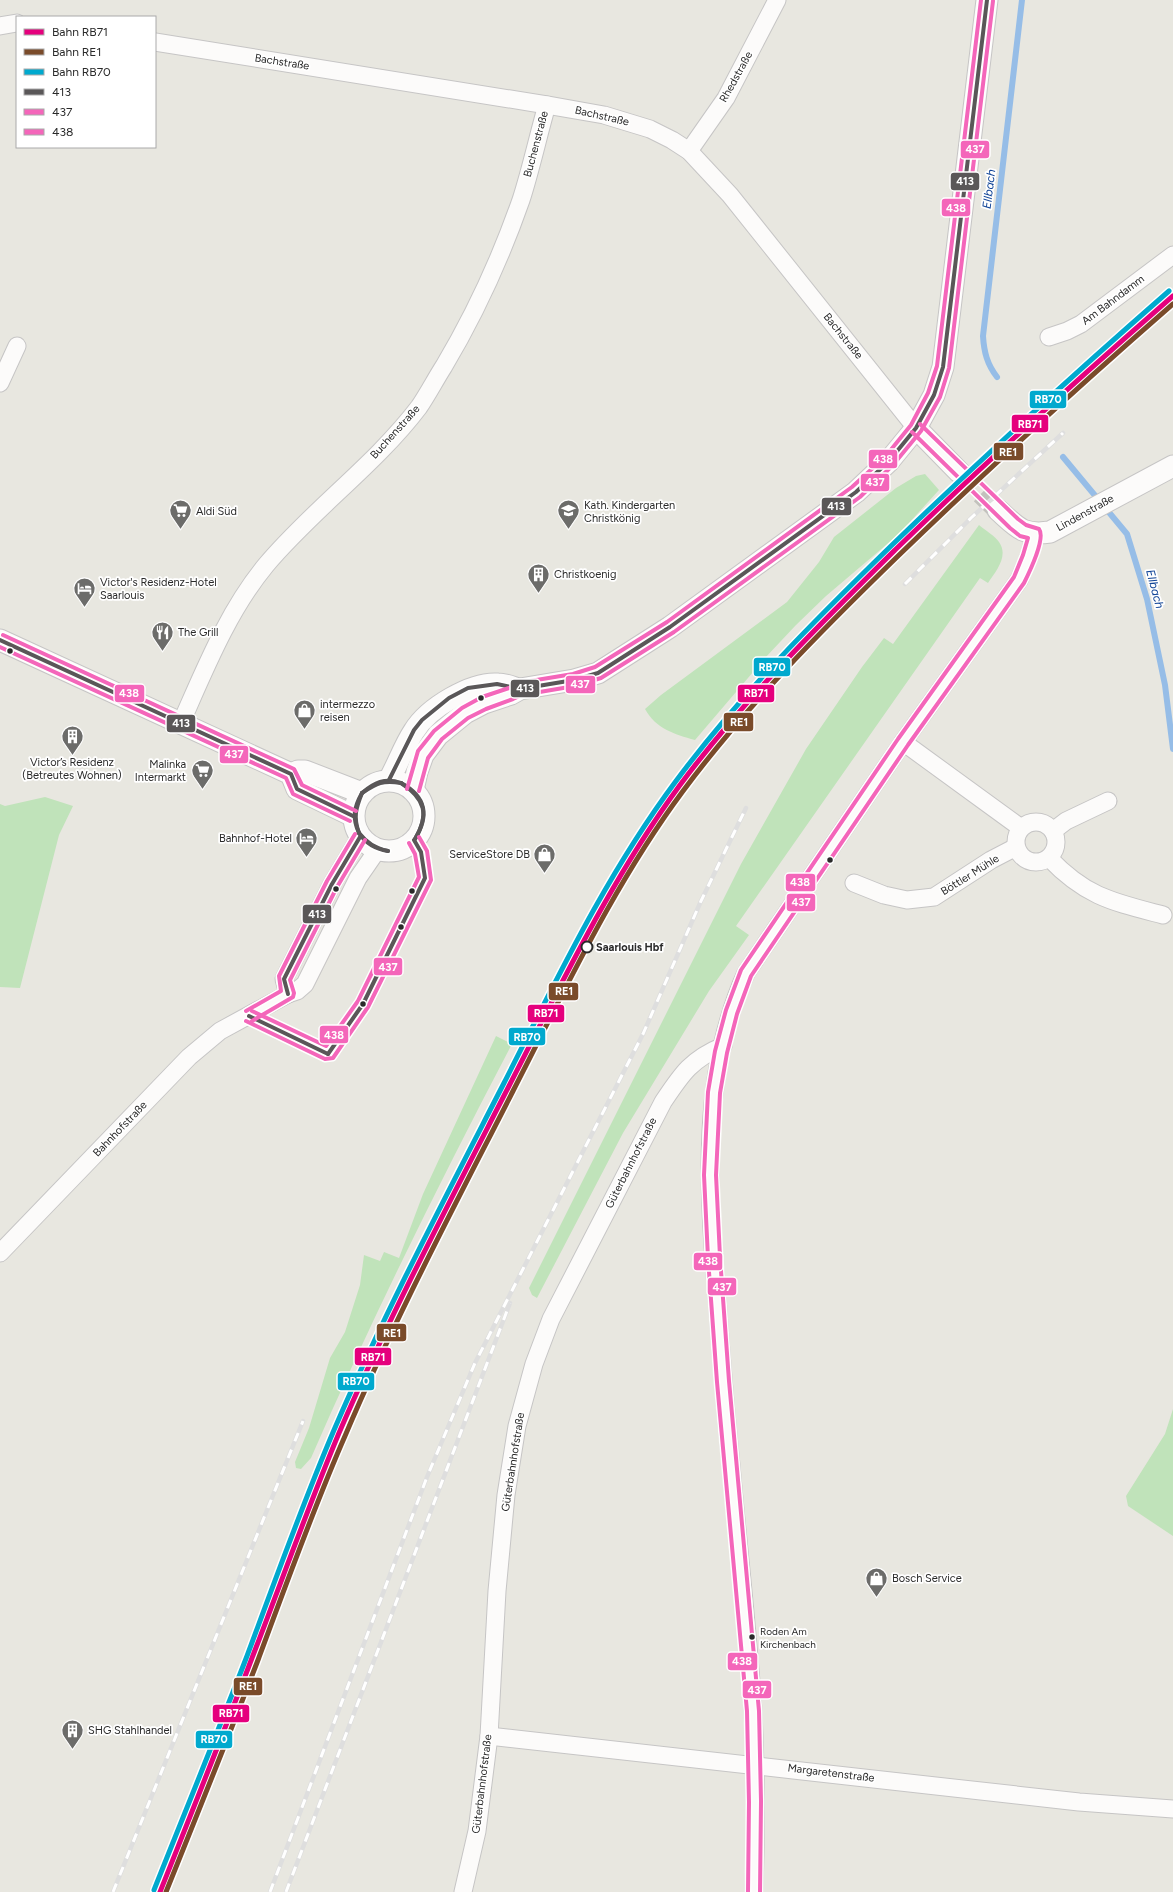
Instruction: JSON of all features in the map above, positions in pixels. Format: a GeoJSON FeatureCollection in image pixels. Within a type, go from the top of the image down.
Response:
{"type":"FeatureCollection","features":[{"type":"Feature","properties":{"kind":"street","name":"Rhedstraße"},"geometry":{"type":"LineString","coordinates":[[689,151],[726,98],[777,0]]}},
{"type":"Feature","properties":{"kind":"street"},"geometry":{"type":"LineString","coordinates":[[413,790],[423,755],[438,735],[465,713],[484,703],[524,688],[574,680],[598,673],[670,627],[856,492],[889,461],[916,428],[934,395],[943,367],[987,0]]}},
{"type":"Feature","properties":{"kind":"street"},"geometry":{"type":"LineString","coordinates":[[0,13],[10,24]]}},
{"type":"Feature","properties":{"kind":"street","name":"Bachstraße"},"geometry":{"type":"LineString","coordinates":[[156,42],[547,104],[604,115],[650,129],[672,140],[689,151],[730,194],[916,428]]}},
{"type":"Feature","properties":{"kind":"street","name":"Buchenstraße"},"geometry":{"type":"LineString","coordinates":[[181,723],[212,655],[237,606],[265,566],[302,527],[385,446],[414,412],[457,344],[490,277],[521,200],[547,104]]}},
{"type":"Feature","properties":{"kind":"street","name":"Am Bahndamm"},"geometry":{"type":"LineString","coordinates":[[1049,337],[1067,331],[1081,324],[1173,255]]}},
{"type":"Feature","properties":{"kind":"street"},"geometry":{"type":"LineString","coordinates":[[0,383],[16,346]]}},
{"type":"Feature","properties":{"kind":"street"},"geometry":{"type":"LineString","coordinates":[[916,428],[959,472]]}},
{"type":"Feature","properties":{"kind":"street","name":"Lindenstraße"},"geometry":{"type":"LineString","coordinates":[[1035,534],[1050,532],[1173,466]]}},
{"type":"Feature","properties":{"kind":"street"},"geometry":{"type":"LineString","coordinates":[[754,1892],[755,1764],[752,1709],[712,1245],[709,1176],[711,1124],[717,1072],[735,998],[746,973],[903,742],[1019,580],[1029,557],[1035,534],[1023,531],[998,510]]}},
{"type":"Feature","properties":{"kind":"street"},"geometry":{"type":"LineString","coordinates":[[0,640],[290,774],[297,789],[354,816]]}},
{"type":"Feature","properties":{"kind":"street"},"geometry":{"type":"LineString","coordinates":[[389,780],[414,730],[422,720],[449,698],[468,688],[497,684],[524,688]]}},
{"type":"Feature","properties":{"kind":"street"},"geometry":{"type":"LineString","coordinates":[[903,742],[1021,828]]}},
{"type":"Feature","properties":{"kind":"street"},"geometry":{"type":"LineString","coordinates":[[290,774],[298,771],[305,771],[362,793]]}},
{"type":"Feature","properties":{"kind":"street"},"geometry":{"type":"LineString","coordinates":[[389,780],[398,782],[413,790],[420,800],[423,810],[423,821],[420,832],[406,846],[397,850],[388,851],[378,849],[368,844],[360,837],[354,824],[354,816],[357,800],[362,793],[374,784],[389,780]]}},
{"type":"Feature","properties":{"kind":"street"},"geometry":{"type":"LineString","coordinates":[[1053,831],[1066,822],[1108,801]]}},
{"type":"Feature","properties":{"kind":"street"},"geometry":{"type":"LineString","coordinates":[[1038,821],[1049,826],[1053,831],[1056,845],[1054,852],[1049,858],[1036,862],[1030,862],[1019,854],[1015,840],[1021,828],[1031,822],[1038,821]]}},
{"type":"Feature","properties":{"kind":"street"},"geometry":{"type":"LineString","coordinates":[[288,994],[284,979],[332,884],[360,837]]}},
{"type":"Feature","properties":{"kind":"street","name":"Böttler Mühle"},"geometry":{"type":"LineString","coordinates":[[854,883],[884,895],[907,900],[934,897],[991,860],[1016,847]]}},
{"type":"Feature","properties":{"kind":"street","name":"Bahnhofstraße"},"geometry":{"type":"LineString","coordinates":[[0,1253],[189,1057],[220,1031],[288,994],[297,991],[305,984],[358,878],[378,849]]}},
{"type":"Feature","properties":{"kind":"street"},"geometry":{"type":"LineString","coordinates":[[1049,858],[1064,874],[1086,890],[1110,901],[1163,915]]}},
{"type":"Feature","properties":{"kind":"street","name":"Güterbahnhofstraße"},"geometry":{"type":"LineString","coordinates":[[463,1892],[477,1831],[489,1736],[497,1591],[506,1495],[517,1426],[534,1364],[551,1319],[663,1102],[684,1071],[706,1053],[723,1046]]}},
{"type":"Feature","properties":{"kind":"street","name":"Margaretenstraße"},"geometry":{"type":"LineString","coordinates":[[489,1736],[755,1764],[1079,1802],[1173,1809]]}},
{"type":"Feature","properties":{"kind":"green space"},"geometry":{"type":"Polygon","coordinates":[[[925,474],[939,490],[899,534],[826,596],[796,625],[765,658],[695,740],[666,730],[649,716],[645,709],[661,695],[787,602],[819,562],[834,537],[896,488],[916,476],[925,474]]]}},
{"type":"Feature","properties":{"kind":"green space"},"geometry":{"type":"Polygon","coordinates":[[[979,525],[995,538],[1002,547],[1003,553],[998,568],[988,583],[980,578],[736,926],[749,935],[709,991],[623,1133],[537,1298],[532,1295],[529,1288],[741,864],[806,749],[862,667],[884,638],[893,644],[979,525]]]}},
{"type":"Feature","properties":{"kind":"green space"},"geometry":{"type":"Polygon","coordinates":[[[45,797],[73,806],[59,835],[20,988],[0,987],[0,804],[5,806],[45,797]]]}},
{"type":"Feature","properties":{"kind":"green space"},"geometry":{"type":"Polygon","coordinates":[[[496,1036],[512,1044],[408,1249],[358,1353],[311,1458],[301,1469],[296,1468],[295,1462],[309,1428],[330,1358],[345,1332],[360,1285],[364,1255],[380,1261],[384,1252],[399,1258],[423,1194],[496,1036]]]}},
{"type":"Feature","properties":{"kind":"green space"},"geometry":{"type":"Polygon","coordinates":[[[1173,1409],[1173,1536],[1128,1506],[1126,1496],[1165,1434],[1173,1409]]]}},
{"type":"Feature","properties":{"kind":"waterway","name":"Ellbach"},"geometry":{"type":"LineString","coordinates":[[997,377],[987,358],[983,336],[1022,0]]}},
{"type":"Feature","properties":{"kind":"waterway","name":"Ellbach"},"geometry":{"type":"LineString","coordinates":[[1063,457],[1127,534],[1147,599],[1165,685],[1173,749]]}},
{"type":"Feature","properties":{"kind":"tunnel"},"geometry":{"type":"LineString","coordinates":[[959,472],[998,510]]}},
{"type":"Feature","properties":{"kind":"railway"},"geometry":{"type":"LineString","coordinates":[[905,584],[971,518],[1063,433]]}},
{"type":"Feature","properties":{"kind":"railway"},"geometry":{"type":"LineString","coordinates":[[270,1892],[427,1477],[475,1363],[643,1034],[701,901],[746,808]]}},
{"type":"Feature","properties":{"kind":"railway"},"geometry":{"type":"LineString","coordinates":[[286,1892],[510,1303]]}},
{"type":"Feature","properties":{"kind":"railway"},"geometry":{"type":"LineString","coordinates":[[113,1892],[303,1421]]}},
{"type":"Feature","properties":{"kind":"rail line","name":"RB70"},"geometry":{"type":"LineString","coordinates":[[154,1890],[236,1685],[311,1486],[334,1430],[374,1342],[416,1255],[543,1005],[584,928],[627,853],[676,781],[700,749],[752,689],[806,631],[891,546],[993,449],[1169,291]]}},
{"type":"Feature","properties":{"kind":"rail line","name":"RB71"},"geometry":{"type":"LineString","coordinates":[[160,1892],[316,1489],[339,1433],[379,1345],[421,1258],[548,1009],[588,932],[632,857],[655,821],[704,753],[756,693],[810,635],[895,550],[997,453],[1173,296]]}},
{"type":"Feature","properties":{"kind":"rail line","name":"RE1"},"geometry":{"type":"LineString","coordinates":[[166,1892],[247,1689],[322,1491],[384,1348],[426,1262],[592,937],[658,826],[707,759],[759,699],[840,613],[999,460],[1173,304]]}},
{"type":"Feature","properties":{"kind":"transit line","name":"438"},"geometry":{"type":"LineString","coordinates":[[407,789],[418,751],[434,731],[462,708],[482,697],[509,688],[518,683],[573,674],[595,667],[667,622],[852,487],[885,457],[911,425],[928,393],[937,366],[981,0]]}},
{"type":"Feature","properties":{"kind":"transit line","name":"413"},"geometry":{"type":"LineString","coordinates":[[389,780],[414,730],[422,720],[449,698],[468,688],[497,684],[520,689],[574,680],[598,673],[670,627],[856,492],[889,461],[916,428],[934,395],[943,367],[987,0]]}},
{"type":"Feature","properties":{"kind":"transit line","name":"437"},"geometry":{"type":"LineString","coordinates":[[419,791],[428,758],[442,739],[468,718],[486,709],[522,695],[575,686],[601,678],[674,632],[860,497],[893,465],[921,431],[940,397],[949,368],[993,1]]}},
{"type":"Feature","properties":{"kind":"transit line","name":"437"},"geometry":{"type":"LineString","coordinates":[[760,1892],[761,1801],[759,1711],[729,1381],[716,1175],[720,1093],[727,1053],[737,1014],[751,976],[908,745],[1024,583],[1036,556],[1041,533],[1039,529],[1026,525],[1018,519],[920,424]]}},
{"type":"Feature","properties":{"kind":"transit line","name":"438"},"geometry":{"type":"LineString","coordinates":[[748,1892],[749,1802],[747,1711],[717,1382],[708,1258],[704,1175],[708,1092],[715,1051],[726,1010],[741,970],[898,739],[1014,577],[1023,555],[1028,538],[1020,536],[1010,528],[912,432]]}},
{"type":"Feature","properties":{"kind":"transit line","name":"438"},"geometry":{"type":"LineString","coordinates":[[3,635],[294,769],[302,785],[356,811]]}},
{"type":"Feature","properties":{"kind":"transit line","name":"413"},"geometry":{"type":"LineString","coordinates":[[0,640],[291,774],[297,789],[353,816]]}},
{"type":"Feature","properties":{"kind":"transit line","name":"437"},"geometry":{"type":"LineString","coordinates":[[0,647],[286,778],[293,794],[350,821]]}},
{"type":"Feature","properties":{"kind":"transit line","name":"413"},"geometry":{"type":"LineString","coordinates":[[362,793],[371,786],[380,782],[395,781],[401,783]]}},
{"type":"Feature","properties":{"kind":"transit line","name":"413"},"geometry":{"type":"LineString","coordinates":[[362,793],[380,783],[401,783]]}},
{"type":"Feature","properties":{"kind":"transit line","name":"413"},"geometry":{"type":"LineString","coordinates":[[401,783],[410,788],[416,794],[421,801],[423,808],[424,815],[422,823],[415,839]]}},
{"type":"Feature","properties":{"kind":"transit line","name":"413"},"geometry":{"type":"LineString","coordinates":[[401,783],[416,795],[423,808],[422,822],[415,839]]}},
{"type":"Feature","properties":{"kind":"transit line","name":"413"},"geometry":{"type":"LineString","coordinates":[[359,833],[355,822],[355,813],[357,803],[362,793]]}},
{"type":"Feature","properties":{"kind":"transit line","name":"413"},"geometry":{"type":"LineString","coordinates":[[359,833],[356,822],[356,813],[362,793]]}},
{"type":"Feature","properties":{"kind":"transit line","name":"413"},"geometry":{"type":"LineString","coordinates":[[359,833],[372,845],[388,851]]}},
{"type":"Feature","properties":{"kind":"transit line","name":"413"},"geometry":{"type":"LineString","coordinates":[[359,833],[371,845],[388,851]]}},
{"type":"Feature","properties":{"kind":"transit line","name":"438"},"geometry":{"type":"LineString","coordinates":[[246,1011],[281,991],[279,976],[327,881],[355,834]]}},
{"type":"Feature","properties":{"kind":"transit line","name":"413"},"geometry":{"type":"LineString","coordinates":[[288,994],[284,979],[332,884],[360,837]]}},
{"type":"Feature","properties":{"kind":"transit line","name":"437"},"geometry":{"type":"LineString","coordinates":[[246,1021],[325,1059],[333,1058],[368,1007],[431,880],[427,851],[419,837]]}},
{"type":"Feature","properties":{"kind":"transit line","name":"437"},"geometry":{"type":"LineString","coordinates":[[252,1021],[293,997],[294,993],[290,980],[337,887],[365,840]]}},
{"type":"Feature","properties":{"kind":"transit line","name":"413"},"geometry":{"type":"LineString","coordinates":[[328,1054],[363,1004],[425,878],[421,852],[414,840]]}},
{"type":"Feature","properties":{"kind":"transit line","name":"438"},"geometry":{"type":"LineString","coordinates":[[252,1011],[326,1046],[358,1001],[419,877],[415,854],[409,843]]}},
{"type":"Feature","properties":{"kind":"transit line","name":"413"},"geometry":{"type":"LineString","coordinates":[[249,1016],[328,1054]]}},
{"type":"Feature","properties":{"kind":"place","name":"Aldi Süd"},"geometry":{"type":"Point","coordinates":[181,530]}},
{"type":"Feature","properties":{"kind":"place","name":"Kath. Kindergarten Christkönig"},"geometry":{"type":"Point","coordinates":[568,530]}},
{"type":"Feature","properties":{"kind":"place","name":"Christkoenig"},"geometry":{"type":"Point","coordinates":[539,594]}},
{"type":"Feature","properties":{"kind":"place","name":"Victor's Residenz-Hotel Saarlouis"},"geometry":{"type":"Point","coordinates":[85,608]}},
{"type":"Feature","properties":{"kind":"place","name":"The Grill"},"geometry":{"type":"Point","coordinates":[162,652]}},
{"type":"Feature","properties":{"kind":"place","name":"intermezzo reisen"},"geometry":{"type":"Point","coordinates":[305,730]}},
{"type":"Feature","properties":{"kind":"place","name":"Victor’s Residenz (Betreutes Wohnen)"},"geometry":{"type":"Point","coordinates":[72,756]}},
{"type":"Feature","properties":{"kind":"place","name":"Malinka Intermarkt"},"geometry":{"type":"Point","coordinates":[202,790]}},
{"type":"Feature","properties":{"kind":"place","name":"Bahnhof-Hotel"},"geometry":{"type":"Point","coordinates":[307,858]}},
{"type":"Feature","properties":{"kind":"place","name":"ServiceStore DB"},"geometry":{"type":"Point","coordinates":[545,874]}},
{"type":"Feature","properties":{"kind":"place","name":"Saarlouis Hbf"},"geometry":{"type":"Point","coordinates":[587,947]}},
{"type":"Feature","properties":{"kind":"place","name":"Bosch Service"},"geometry":{"type":"Point","coordinates":[876,1598]}},
{"type":"Feature","properties":{"kind":"place","name":"Roden Am Kirchenbach"},"geometry":{"type":"Point","coordinates":[752,1637]}},
{"type":"Feature","properties":{"kind":"place","name":"SHG Stahlhandel"},"geometry":{"type":"Point","coordinates":[72,1750]}}]}
